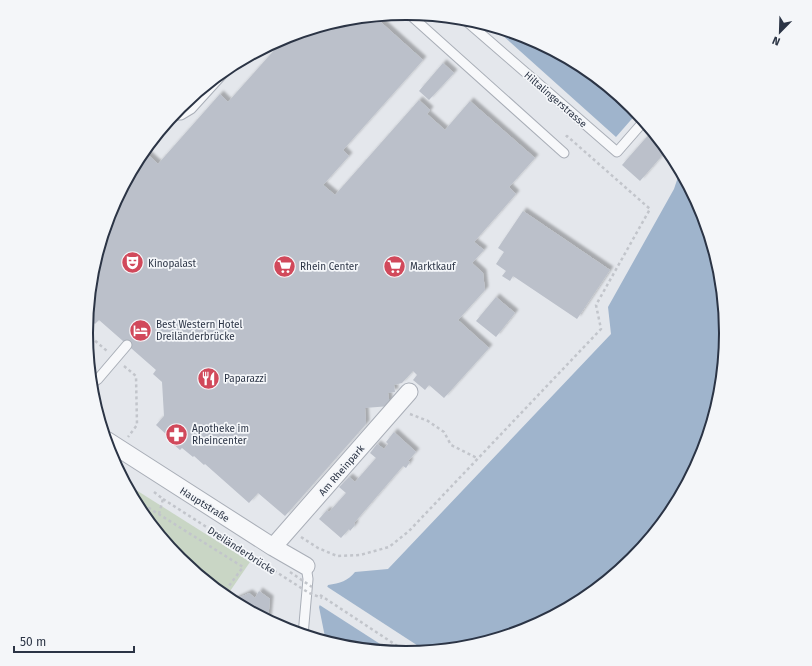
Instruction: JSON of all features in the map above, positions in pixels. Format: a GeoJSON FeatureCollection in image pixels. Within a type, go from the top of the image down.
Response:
{"type":"FeatureCollection","features":[{"type":"Feature","properties":{"kind":"street","name":"Am Rheinpark"},"geometry":{"type":"LineString","coordinates":[[273,547],[409,392]]}},
{"type":"Feature","properties":{"kind":"street","name":"Hauptstraße"},"geometry":{"type":"LineString","coordinates":[[115,447],[273,547],[306,566]]}},
{"type":"Feature","properties":{"kind":"lane"},"geometry":{"type":"LineString","coordinates":[[416,21],[561,150]]}},
{"type":"Feature","properties":{"kind":"lane","name":"Hiltalingerstrasse"},"geometry":{"type":"LineString","coordinates":[[474,28],[617,152],[640,126]]}},
{"type":"Feature","properties":{"kind":"lane"},"geometry":{"type":"LineString","coordinates":[[184,113],[201,97]]}},
{"type":"Feature","properties":{"kind":"lane"},"geometry":{"type":"LineString","coordinates":[[97,380],[127,345]]}},
{"type":"Feature","properties":{"kind":"lane"},"geometry":{"type":"LineString","coordinates":[[304,628],[308,579],[306,566]]}},
{"type":"Feature","properties":{"kind":"path"},"geometry":{"type":"LineString","coordinates":[[305,540],[318,548],[337,556],[360,555],[389,547],[409,531],[601,329],[596,305],[650,209],[567,136],[561,150]]}},
{"type":"Feature","properties":{"kind":"path"},"geometry":{"type":"LineString","coordinates":[[93,339],[136,376],[137,425],[114,444]]}},
{"type":"Feature","properties":{"kind":"path"},"geometry":{"type":"LineString","coordinates":[[395,408],[428,421],[444,432],[451,445],[478,458]]}},
{"type":"Feature","properties":{"kind":"path","name":"Dreiländerbrücke"},"geometry":{"type":"LineString","coordinates":[[159,514],[163,499],[309,594],[322,598],[396,646]]}},
{"type":"Feature","properties":{"kind":"path"},"geometry":{"type":"LineString","coordinates":[[146,507],[243,567],[226,589]]}},
{"type":"Feature","properties":{"kind":"path"},"geometry":{"type":"LineString","coordinates":[[290,572],[312,587]]}},
{"type":"Feature","properties":{"kind":"green space"},"geometry":{"type":"Polygon","coordinates":[[[135,490],[250,562],[230,591],[200,568],[171,539],[158,524],[135,490]]]}},
{"type":"Feature","properties":{"kind":"water"},"geometry":{"type":"Polygon","coordinates":[[[503,36],[526,44],[562,62],[597,85],[612,98],[633,118],[616,137],[503,36]]]}},
{"type":"Feature","properties":{"kind":"water"},"geometry":{"type":"Polygon","coordinates":[[[678,178],[695,213],[708,252],[716,292],[719,333],[718,353],[713,394],[695,453],[677,490],[654,524],[627,554],[597,581],[580,593],[544,614],[507,629],[467,640],[406,646],[365,643],[325,635],[319,607],[328,585],[350,578],[355,572],[388,569],[611,334],[608,307],[674,189],[678,178]]]}},
{"type":"Feature","properties":{"kind":"pier"},"geometry":{"type":"Polygon","coordinates":[[[326,586],[417,645],[381,645],[318,604],[326,586]]]}},
{"type":"Feature","properties":{"kind":"building","name":"Rhein Center"},"geometry":{"type":"Polygon","coordinates":[[[380,22],[423,60],[343,150],[349,156],[323,185],[335,195],[419,100],[430,110],[427,114],[445,130],[470,101],[535,158],[509,187],[516,194],[474,242],[484,250],[472,263],[483,273],[485,290],[458,320],[489,348],[444,398],[429,385],[425,390],[413,380],[417,375],[413,371],[402,383],[394,385],[395,392],[388,393],[390,406],[365,408],[366,424],[285,516],[258,493],[249,503],[205,464],[204,465],[182,448],[180,450],[165,437],[167,435],[156,425],[164,416],[162,382],[153,374],[156,370],[99,320],[95,324],[94,323],[96,292],[104,252],[117,213],[135,176],[149,155],[158,164],[220,94],[228,102],[276,49],[325,31],[345,26],[380,22]]]}},
{"type":"Feature","properties":{"kind":"building"},"geometry":{"type":"Polygon","coordinates":[[[443,63],[454,73],[429,100],[419,91],[443,63]]]}},
{"type":"Feature","properties":{"kind":"building"},"geometry":{"type":"Polygon","coordinates":[[[648,135],[663,155],[640,181],[622,165],[648,135]]]}},
{"type":"Feature","properties":{"kind":"building"},"geometry":{"type":"Polygon","coordinates":[[[523,211],[610,270],[577,319],[513,276],[510,281],[502,276],[506,271],[496,264],[504,252],[498,248],[523,211]]]}},
{"type":"Feature","properties":{"kind":"building"},"geometry":{"type":"Polygon","coordinates":[[[496,297],[515,313],[496,337],[476,321],[496,297]]]}},
{"type":"Feature","properties":{"kind":"building"},"geometry":{"type":"Polygon","coordinates":[[[394,432],[416,452],[408,461],[410,462],[406,468],[403,466],[354,523],[355,525],[350,531],[349,529],[341,538],[319,519],[327,510],[329,512],[346,493],[339,487],[349,477],[355,482],[376,458],[370,453],[377,444],[384,449],[388,444],[386,442],[394,432]]]}},
{"type":"Feature","properties":{"kind":"building"},"geometry":{"type":"Polygon","coordinates":[[[259,591],[270,599],[269,614],[239,598],[249,593],[255,598],[259,591]]]}},
{"type":"Feature","properties":{"kind":"place","name":"Kinopalast"},"geometry":{"type":"Point","coordinates":[133,263]}},
{"type":"Feature","properties":{"kind":"place","name":"Rhein Center"},"geometry":{"type":"Point","coordinates":[285,266]}},
{"type":"Feature","properties":{"kind":"place","name":"Marktkauf"},"geometry":{"type":"Point","coordinates":[395,266]}},
{"type":"Feature","properties":{"kind":"place","name":"Best Western Hotel Dreiländerbrücke"},"geometry":{"type":"Point","coordinates":[141,330]}},
{"type":"Feature","properties":{"kind":"place","name":"Paparazzi"},"geometry":{"type":"Point","coordinates":[208,378]}},
{"type":"Feature","properties":{"kind":"place","name":"Apotheke im Rheincenter"},"geometry":{"type":"Point","coordinates":[177,434]}}]}
